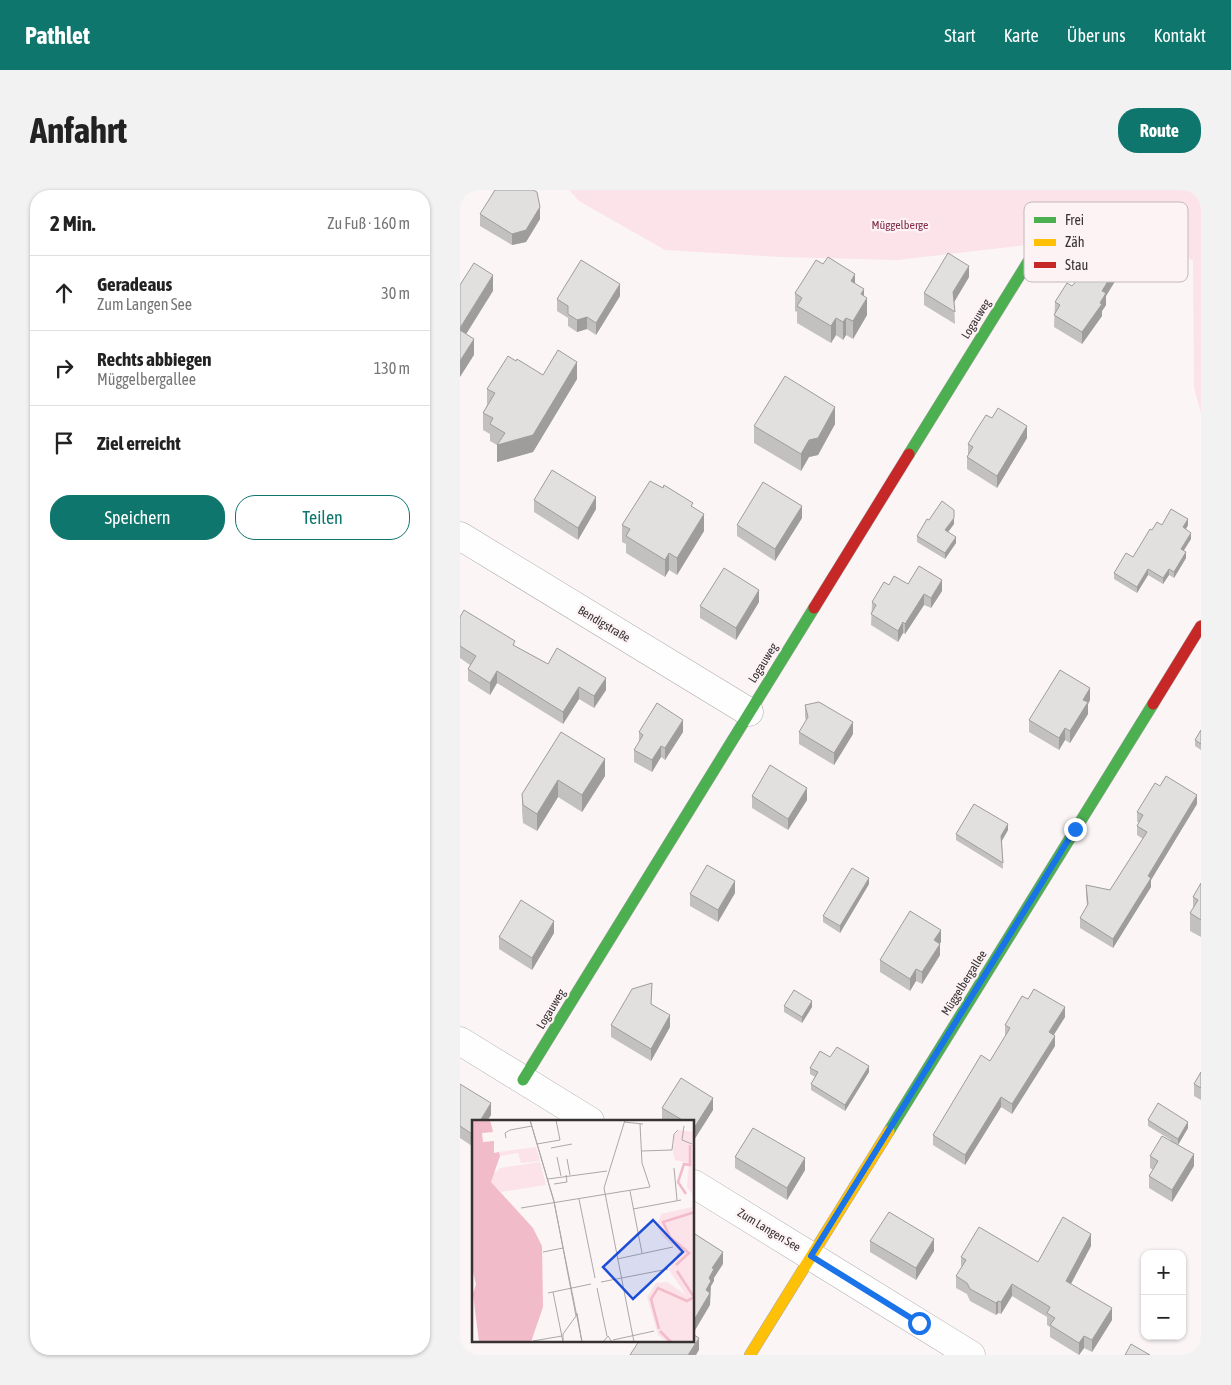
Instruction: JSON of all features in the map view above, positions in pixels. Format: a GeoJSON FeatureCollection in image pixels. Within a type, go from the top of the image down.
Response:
{"type":"FeatureCollection","features":[{"type":"Feature","properties":{"kind":"street","name":"Logauweg"},"geometry":{"type":"LineString","coordinates":[[523,1080],[1024,268]]}},
{"type":"Feature","properties":{"kind":"street","name":"Bendigstraße"},"geometry":{"type":"LineString","coordinates":[[460,536],[749,712]]}},
{"type":"Feature","properties":{"kind":"street","name":"Müggelbergallee"},"geometry":{"type":"LineString","coordinates":[[750,1355],[1201,626]]}},
{"type":"Feature","properties":{"kind":"street"},"geometry":{"type":"LineString","coordinates":[[460,1041],[588,1120]]}},
{"type":"Feature","properties":{"kind":"street","name":"Zum Langen See"},"geometry":{"type":"LineString","coordinates":[[695,1185],[971,1355]]}},
{"type":"Feature","properties":{"kind":"green space","name":"Müggelberge"},"geometry":{"type":"Polygon","coordinates":[[[569,190],[1201,190],[1201,414],[1194,387],[1193,261],[1188,258],[1188,202],[1024,202],[1024,245],[898,260],[780,257],[665,250],[579,201],[569,190]]]}},
{"type":"Feature","properties":{"kind":"building"},"geometry":{"type":"Polygon","coordinates":[[[495,190],[533,190],[537,192],[540,207],[526,230],[512,234],[480,214],[495,190]]]}},
{"type":"Feature","properties":{"kind":"building"},"geometry":{"type":"Polygon","coordinates":[[[948,253],[969,266],[953,292],[955,312],[924,293],[948,253]]]}},
{"type":"Feature","properties":{"kind":"building"},"geometry":{"type":"Polygon","coordinates":[[[828,257],[855,274],[851,281],[864,289],[861,294],[867,298],[853,321],[846,318],[843,322],[836,318],[831,326],[797,306],[802,298],[795,293],[816,260],[823,264],[828,257]]]}},
{"type":"Feature","properties":{"kind":"building"},"geometry":{"type":"Polygon","coordinates":[[[581,260],[620,284],[596,323],[587,317],[577,320],[568,314],[568,306],[557,299],[581,260]]]}},
{"type":"Feature","properties":{"kind":"building"},"geometry":{"type":"Polygon","coordinates":[[[474,263],[493,275],[460,328],[460,285],[474,263]]]}},
{"type":"Feature","properties":{"kind":"building"},"geometry":{"type":"Polygon","coordinates":[[[1076,282],[1107,282],[1102,291],[1106,293],[1100,303],[1102,304],[1082,332],[1054,315],[1060,305],[1055,302],[1067,283],[1072,286],[1076,282]]]}},
{"type":"Feature","properties":{"kind":"building"},"geometry":{"type":"Polygon","coordinates":[[[460,330],[474,339],[460,361],[460,330]]]}},
{"type":"Feature","properties":{"kind":"building"},"geometry":{"type":"Polygon","coordinates":[[[558,350],[577,362],[533,435],[497,445],[505,433],[490,424],[493,418],[483,413],[495,393],[487,389],[508,356],[516,361],[517,359],[543,375],[558,350]]]}},
{"type":"Feature","properties":{"kind":"building"},"geometry":{"type":"Polygon","coordinates":[[[785,376],[835,407],[818,438],[809,440],[801,454],[754,426],[785,376]]]}},
{"type":"Feature","properties":{"kind":"building"},"geometry":{"type":"Polygon","coordinates":[[[998,408],[1027,426],[997,476],[967,457],[973,447],[968,444],[977,429],[986,415],[992,418],[998,408]]]}},
{"type":"Feature","properties":{"kind":"building"},"geometry":{"type":"Polygon","coordinates":[[[552,470],[596,497],[578,528],[534,500],[552,470]]]}},
{"type":"Feature","properties":{"kind":"building"},"geometry":{"type":"Polygon","coordinates":[[[650,481],[663,488],[664,485],[693,503],[691,506],[704,514],[677,558],[669,553],[665,560],[626,536],[630,529],[622,525],[650,481]]]}},
{"type":"Feature","properties":{"kind":"building"},"geometry":{"type":"Polygon","coordinates":[[[763,482],[802,506],[775,549],[737,525],[763,482]]]}},
{"type":"Feature","properties":{"kind":"building"},"geometry":{"type":"Polygon","coordinates":[[[942,501],[954,510],[954,518],[945,530],[956,537],[945,553],[917,536],[927,519],[929,520],[942,501]]]}},
{"type":"Feature","properties":{"kind":"building"},"geometry":{"type":"Polygon","coordinates":[[[1171,509],[1188,519],[1183,527],[1191,533],[1181,549],[1186,552],[1174,572],[1169,569],[1163,578],[1148,569],[1137,587],[1114,573],[1126,553],[1133,557],[1150,529],[1152,530],[1157,522],[1162,525],[1171,509]]]}},
{"type":"Feature","properties":{"kind":"building"},"geometry":{"type":"Polygon","coordinates":[[[919,566],[942,580],[931,598],[924,594],[905,624],[903,622],[898,631],[871,614],[876,605],[872,602],[884,582],[889,585],[894,576],[908,584],[919,566]]]}},
{"type":"Feature","properties":{"kind":"building"},"geometry":{"type":"Polygon","coordinates":[[[724,568],[759,590],[736,628],[700,606],[724,568]]]}},
{"type":"Feature","properties":{"kind":"building"},"geometry":{"type":"Polygon","coordinates":[[[464,610],[515,641],[513,645],[548,664],[557,648],[606,678],[594,696],[579,687],[563,712],[497,671],[490,683],[468,669],[476,656],[460,646],[460,617],[464,610]]]}},
{"type":"Feature","properties":{"kind":"building"},"geometry":{"type":"Polygon","coordinates":[[[1060,670],[1090,688],[1083,700],[1088,702],[1070,731],[1065,728],[1059,738],[1029,720],[1060,670]]]}},
{"type":"Feature","properties":{"kind":"building"},"geometry":{"type":"Polygon","coordinates":[[[819,702],[853,722],[834,753],[799,732],[808,717],[805,705],[819,702]]]}},
{"type":"Feature","properties":{"kind":"building"},"geometry":{"type":"Polygon","coordinates":[[[657,703],[683,720],[665,748],[661,746],[652,760],[634,750],[643,735],[639,732],[657,703]]]}},
{"type":"Feature","properties":{"kind":"building"},"geometry":{"type":"Polygon","coordinates":[[[1201,730],[1201,744],[1195,740],[1201,730]]]}},
{"type":"Feature","properties":{"kind":"building"},"geometry":{"type":"Polygon","coordinates":[[[561,732],[605,759],[582,795],[558,780],[537,814],[523,805],[522,794],[561,732]]]}},
{"type":"Feature","properties":{"kind":"building"},"geometry":{"type":"Polygon","coordinates":[[[770,765],[807,788],[788,819],[752,796],[770,765]]]}},
{"type":"Feature","properties":{"kind":"building"},"geometry":{"type":"Polygon","coordinates":[[[1166,776],[1197,795],[1148,876],[1151,878],[1113,939],[1080,918],[1088,904],[1086,885],[1110,890],[1147,832],[1137,826],[1143,815],[1137,812],[1155,783],[1160,786],[1166,776]]]}},
{"type":"Feature","properties":{"kind":"building"},"geometry":{"type":"Polygon","coordinates":[[[974,804],[1008,824],[1001,836],[1003,863],[956,834],[974,804]]]}},
{"type":"Feature","properties":{"kind":"building"},"geometry":{"type":"Polygon","coordinates":[[[707,865],[735,881],[718,910],[690,894],[707,865]]]}},
{"type":"Feature","properties":{"kind":"building"},"geometry":{"type":"Polygon","coordinates":[[[852,868],[869,878],[840,926],[823,916],[852,868]]]}},
{"type":"Feature","properties":{"kind":"building"},"geometry":{"type":"Polygon","coordinates":[[[1201,883],[1201,920],[1190,913],[1198,900],[1193,897],[1201,883]]]}},
{"type":"Feature","properties":{"kind":"building"},"geometry":{"type":"Polygon","coordinates":[[[521,900],[554,921],[532,958],[499,937],[521,900]]]}},
{"type":"Feature","properties":{"kind":"building"},"geometry":{"type":"Polygon","coordinates":[[[910,911],[941,930],[934,940],[940,944],[922,972],[916,969],[910,979],[880,960],[910,911]]]}},
{"type":"Feature","properties":{"kind":"building"},"geometry":{"type":"Polygon","coordinates":[[[652,983],[651,1004],[670,1015],[651,1049],[611,1025],[632,989],[652,983]]]}},
{"type":"Feature","properties":{"kind":"building"},"geometry":{"type":"Polygon","coordinates":[[[1034,989],[1065,1007],[1049,1032],[1055,1036],[1012,1104],[1001,1097],[965,1155],[933,1135],[981,1055],[990,1061],[1010,1028],[1005,1025],[1022,996],[1028,999],[1034,989]]]}},
{"type":"Feature","properties":{"kind":"building"},"geometry":{"type":"Polygon","coordinates":[[[794,990],[812,1001],[802,1017],[784,1006],[794,990]]]}},
{"type":"Feature","properties":{"kind":"building"},"geometry":{"type":"Polygon","coordinates":[[[837,1047],[869,1066],[845,1105],[811,1084],[818,1072],[810,1068],[820,1051],[830,1057],[837,1047]]]}},
{"type":"Feature","properties":{"kind":"building"},"geometry":{"type":"Polygon","coordinates":[[[1201,1072],[1201,1088],[1194,1084],[1201,1072]]]}},
{"type":"Feature","properties":{"kind":"building"},"geometry":{"type":"Polygon","coordinates":[[[681,1078],[713,1098],[695,1126],[695,1120],[682,1120],[662,1108],[681,1078]]]}},
{"type":"Feature","properties":{"kind":"building"},"geometry":{"type":"Polygon","coordinates":[[[460,1084],[491,1103],[481,1120],[472,1120],[472,1134],[460,1126],[460,1084]]]}},
{"type":"Feature","properties":{"kind":"building"},"geometry":{"type":"Polygon","coordinates":[[[1158,1103],[1188,1122],[1178,1139],[1148,1120],[1158,1103]]]}},
{"type":"Feature","properties":{"kind":"building"},"geometry":{"type":"Polygon","coordinates":[[[753,1128],[805,1158],[787,1188],[735,1157],[753,1128]]]}},
{"type":"Feature","properties":{"kind":"building"},"geometry":{"type":"Polygon","coordinates":[[[1162,1136],[1194,1154],[1172,1190],[1149,1176],[1158,1161],[1150,1156],[1162,1136]]]}},
{"type":"Feature","properties":{"kind":"building"},"geometry":{"type":"Polygon","coordinates":[[[889,1212],[934,1239],[916,1268],[870,1241],[889,1212]]]}},
{"type":"Feature","properties":{"kind":"building"},"geometry":{"type":"Polygon","coordinates":[[[1063,1217],[1091,1234],[1066,1281],[1112,1308],[1092,1340],[1084,1336],[1079,1343],[1050,1325],[1055,1318],[1047,1313],[1050,1307],[1012,1284],[1001,1302],[998,1301],[996,1303],[970,1289],[967,1283],[956,1276],[966,1260],[961,1257],[979,1227],[1038,1262],[1063,1217]]]}},
{"type":"Feature","properties":{"kind":"building"},"geometry":{"type":"Polygon","coordinates":[[[695,1234],[723,1252],[712,1268],[714,1269],[709,1278],[711,1281],[706,1290],[710,1293],[695,1318],[695,1234]]]}},
{"type":"Feature","properties":{"kind":"building"},"geometry":{"type":"Polygon","coordinates":[[[695,1336],[699,1338],[688,1355],[630,1355],[638,1342],[695,1342],[695,1336]]]}},
{"type":"Feature","properties":{"kind":"building"},"geometry":{"type":"Polygon","coordinates":[[[1131,1344],[1150,1355],[1125,1355],[1131,1344]]]}},
{"type":"Feature","properties":{"kind":"traffic: fast"},"geometry":{"type":"LineString","coordinates":[[909,454],[1024,268]]}},
{"type":"Feature","properties":{"kind":"traffic: fast"},"geometry":{"type":"LineString","coordinates":[[523,1080],[814,608]]}},
{"type":"Feature","properties":{"kind":"traffic: fast"},"geometry":{"type":"LineString","coordinates":[[889,1131],[1153,704]]}},
{"type":"Feature","properties":{"kind":"traffic: slow"},"geometry":{"type":"LineString","coordinates":[[750,1355],[889,1131]]}},
{"type":"Feature","properties":{"kind":"traffic: jam"},"geometry":{"type":"LineString","coordinates":[[814,608],[909,454]]}},
{"type":"Feature","properties":{"kind":"traffic: jam"},"geometry":{"type":"LineString","coordinates":[[1153,704],[1201,626]]}},
{"type":"Feature","properties":{"kind":"route"},"geometry":{"type":"LineString","coordinates":[[919,1323],[811,1256],[1075,829]]}}]}
